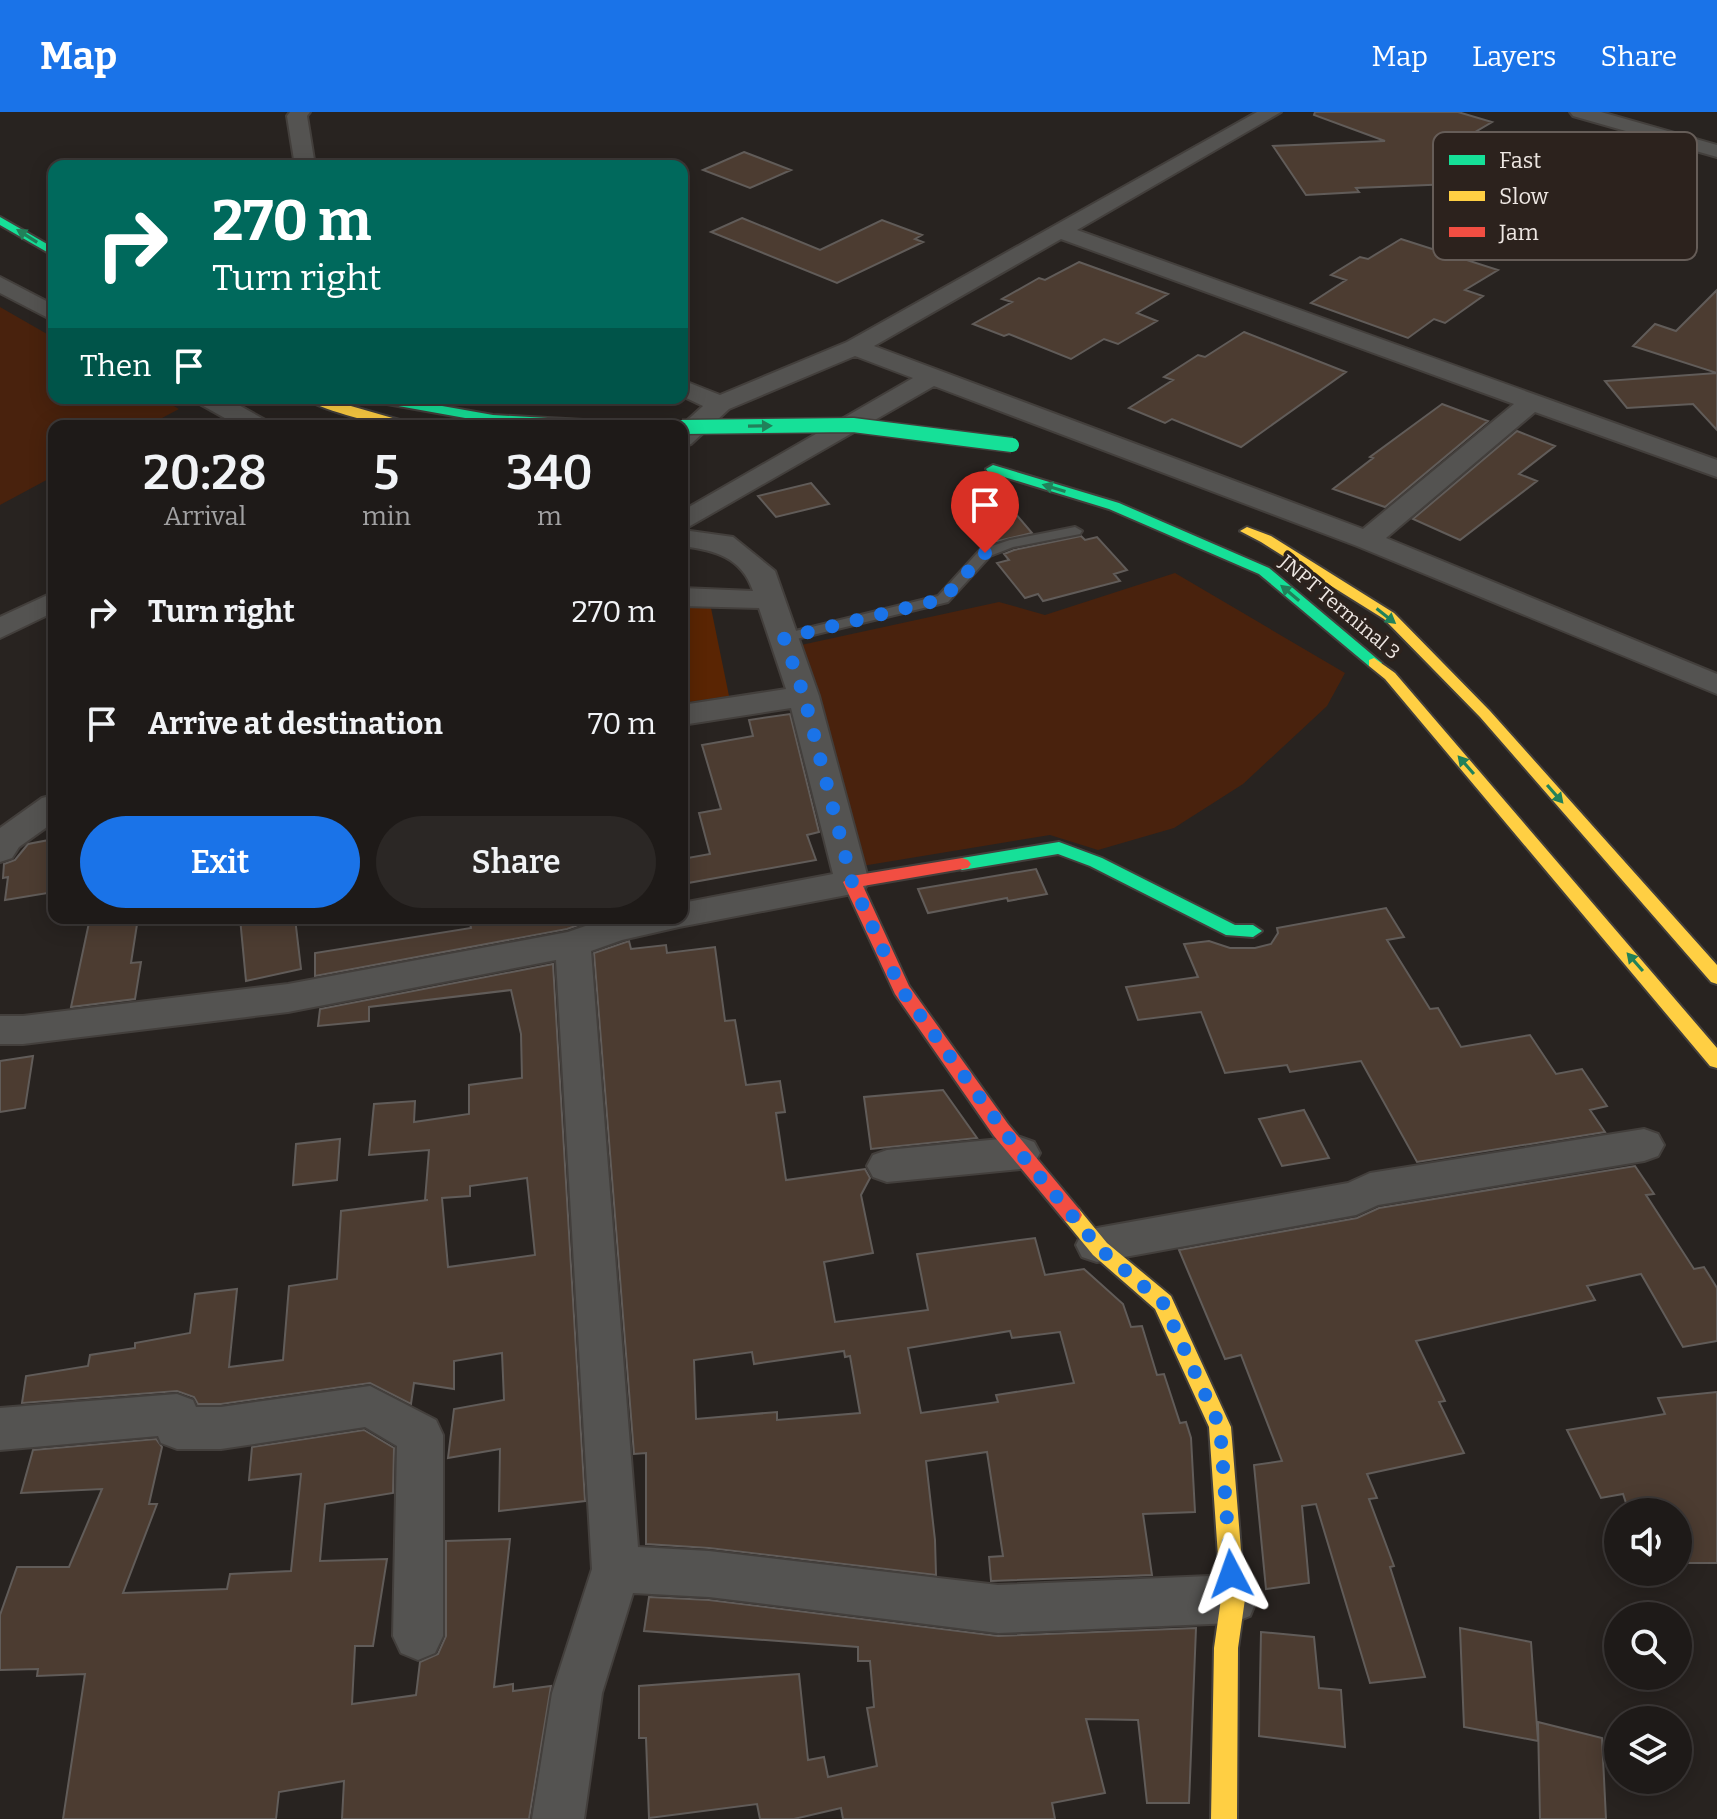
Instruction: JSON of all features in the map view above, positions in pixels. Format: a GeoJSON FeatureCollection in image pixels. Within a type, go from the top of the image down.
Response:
{"type":"FeatureCollection","features":[{"type":"Feature","properties":{"kind":"main road"},"geometry":{"type":"LineString","coordinates":[[0,220],[48,249]]}},
{"type":"Feature","properties":{"kind":"main road"},"geometry":{"type":"LineString","coordinates":[[328,404],[388,420]]}},
{"type":"Feature","properties":{"kind":"main road"},"geometry":{"type":"LineString","coordinates":[[409,404],[511,420]]}},
{"type":"Feature","properties":{"kind":"main road"},"geometry":{"type":"LineString","coordinates":[[688,427],[853,425],[1026,449]]}},
{"type":"Feature","properties":{"kind":"main road"},"geometry":{"type":"LineString","coordinates":[[688,445],[726,445]]}},
{"type":"Feature","properties":{"kind":"main road"},"geometry":{"type":"LineString","coordinates":[[771,445],[845,446]]}},
{"type":"Feature","properties":{"kind":"main road","name":"JNPT Terminal 3"},"geometry":{"type":"LineString","coordinates":[[978,466],[1114,506],[1264,571],[1390,676],[1717,1061]]}},
{"type":"Feature","properties":{"kind":"main road","name":"JNPT Terminal 3"},"geometry":{"type":"LineString","coordinates":[[1237,526],[1266,539],[1389,616],[1485,714],[1717,977]]}},
{"type":"Feature","properties":{"kind":"main road"},"geometry":{"type":"LineString","coordinates":[[1224,1819],[1226,1648],[1233,1599],[1220,1427],[1163,1303],[1097,1245],[1020,1153],[901,989],[852,882],[1059,848],[1096,862],[1232,931],[1253,931]]}},
{"type":"Feature","properties":{"kind":"street"},"geometry":{"type":"LineString","coordinates":[[300,112],[297,116],[304,160]]}},
{"type":"Feature","properties":{"kind":"street"},"geometry":{"type":"LineString","coordinates":[[688,433],[720,404],[855,347],[1271,112]]}},
{"type":"Feature","properties":{"kind":"street"},"geometry":{"type":"LineString","coordinates":[[1580,112],[1650,132]]}},
{"type":"Feature","properties":{"kind":"street"},"geometry":{"type":"LineString","coordinates":[[1697,145],[1717,151]]}},
{"type":"Feature","properties":{"kind":"street"},"geometry":{"type":"LineString","coordinates":[[1061,232],[1717,469]]}},
{"type":"Feature","properties":{"kind":"street"},"geometry":{"type":"LineString","coordinates":[[0,284],[48,311]]}},
{"type":"Feature","properties":{"kind":"street"},"geometry":{"type":"LineString","coordinates":[[855,347],[1367,540],[1717,685]]}},
{"type":"Feature","properties":{"kind":"street"},"geometry":{"type":"LineString","coordinates":[[688,522],[932,377]]}},
{"type":"Feature","properties":{"kind":"street"},"geometry":{"type":"LineString","coordinates":[[688,390],[720,404]]}},
{"type":"Feature","properties":{"kind":"street"},"geometry":{"type":"LineString","coordinates":[[1367,540],[1532,402]]}},
{"type":"Feature","properties":{"kind":"street"},"geometry":{"type":"LineString","coordinates":[[218,404],[247,420]]}},
{"type":"Feature","properties":{"kind":"street"},"geometry":{"type":"LineString","coordinates":[[688,527],[723,543],[761,571],[804,696],[852,882],[688,914]]}},
{"type":"Feature","properties":{"kind":"street"},"geometry":{"type":"LineString","coordinates":[[688,597],[771,600]]}},
{"type":"Feature","properties":{"kind":"street"},"geometry":{"type":"LineString","coordinates":[[0,629],[48,604]]}},
{"type":"Feature","properties":{"kind":"street"},"geometry":{"type":"LineString","coordinates":[[688,714],[804,696]]}},
{"type":"Feature","properties":{"kind":"street"},"geometry":{"type":"LineString","coordinates":[[0,850],[7,839],[48,810]]}},
{"type":"Feature","properties":{"kind":"street"},"geometry":{"type":"LineString","coordinates":[[0,1030],[23,1030],[288,998],[573,944],[613,924]]}},
{"type":"Feature","properties":{"kind":"street"},"geometry":{"type":"LineString","coordinates":[[558,1819],[577,1693],[616,1569],[573,944]]}},
{"type":"Feature","properties":{"kind":"street"},"geometry":{"type":"LineString","coordinates":[[1097,1245],[1356,1198],[1370,1190],[1644,1145]]}},
{"type":"Feature","properties":{"kind":"street"},"geometry":{"type":"LineString","coordinates":[[887,1166],[1020,1153]]}},
{"type":"Feature","properties":{"kind":"street"},"geometry":{"type":"LineString","coordinates":[[0,1429],[177,1414],[177,1428],[221,1428],[370,1406],[420,1435],[418,1636]]}},
{"type":"Feature","properties":{"kind":"street"},"geometry":{"type":"LineString","coordinates":[[616,1569],[709,1574],[998,1609],[1233,1599]]}},
{"type":"Feature","properties":{"kind":"lane"},"geometry":{"type":"LineString","coordinates":[[784,638],[943,599],[985,553],[1010,544],[1075,531]]}},
{"type":"Feature","properties":{"kind":"shaded area"},"geometry":{"type":"Polygon","coordinates":[[[0,307],[48,335],[48,404],[170,404],[179,409],[158,420],[48,420],[48,479],[0,505],[0,307]]]}},
{"type":"Feature","properties":{"kind":"shaded area"},"geometry":{"type":"Polygon","coordinates":[[[1175,573],[1345,673],[1327,706],[1243,784],[1174,828],[1098,850],[1050,835],[862,866],[801,645],[999,602],[1045,615],[1175,573]]]}},
{"type":"Feature","properties":{"kind":"shaded area"},"geometry":{"type":"Polygon","coordinates":[[[710,603],[729,696],[688,702],[688,605],[710,603]]]}},
{"type":"Feature","properties":{"kind":"building"},"geometry":{"type":"Polygon","coordinates":[[[1315,112],[1458,112],[1492,122],[1475,132],[1433,132],[1433,185],[1356,188],[1359,192],[1306,195],[1273,146],[1385,141],[1314,115],[1315,112]]]}},
{"type":"Feature","properties":{"kind":"building"},"geometry":{"type":"Polygon","coordinates":[[[744,152],[791,170],[750,188],[703,170],[744,152]]]}},
{"type":"Feature","properties":{"kind":"building"},"geometry":{"type":"Polygon","coordinates":[[[742,218],[820,250],[882,220],[922,235],[915,239],[923,242],[837,283],[711,232],[742,218]]]}},
{"type":"Feature","properties":{"kind":"building"},"geometry":{"type":"Polygon","coordinates":[[[1401,239],[1433,249],[1433,260],[1467,260],[1498,270],[1465,290],[1483,296],[1445,323],[1434,319],[1408,338],[1311,303],[1346,280],[1331,275],[1360,257],[1368,259],[1401,239]]]}},
{"type":"Feature","properties":{"kind":"building"},"geometry":{"type":"Polygon","coordinates":[[[1079,262],[1168,294],[1137,313],[1157,321],[1118,344],[1104,339],[1071,359],[1009,334],[1004,336],[973,324],[1012,302],[1002,299],[1039,278],[1045,280],[1079,262]]]}},
{"type":"Feature","properties":{"kind":"building"},"geometry":{"type":"Polygon","coordinates":[[[1717,290],[1717,373],[1633,346],[1655,324],[1676,331],[1717,290]]]}},
{"type":"Feature","properties":{"kind":"building"},"geometry":{"type":"Polygon","coordinates":[[[1244,332],[1346,372],[1241,447],[1172,419],[1165,423],[1129,408],[1173,380],[1164,377],[1198,355],[1205,357],[1244,332]]]}},
{"type":"Feature","properties":{"kind":"building"},"geometry":{"type":"Polygon","coordinates":[[[1717,373],[1717,430],[1693,404],[1627,408],[1605,381],[1717,373]]]}},
{"type":"Feature","properties":{"kind":"building"},"geometry":{"type":"Polygon","coordinates":[[[1442,404],[1488,421],[1385,507],[1333,489],[1373,458],[1370,457],[1442,404]]]}},
{"type":"Feature","properties":{"kind":"building"},"geometry":{"type":"Polygon","coordinates":[[[1517,431],[1555,446],[1519,474],[1537,481],[1460,540],[1413,519],[1517,431]]]}},
{"type":"Feature","properties":{"kind":"building"},"geometry":{"type":"Polygon","coordinates":[[[811,483],[829,504],[776,517],[758,496],[811,483]]]}},
{"type":"Feature","properties":{"kind":"building"},"geometry":{"type":"Polygon","coordinates":[[[1014,512],[1032,533],[994,542],[976,521],[1014,512]]]}},
{"type":"Feature","properties":{"kind":"building"},"geometry":{"type":"Polygon","coordinates":[[[1081,536],[1085,540],[1097,537],[1127,570],[1114,574],[1120,581],[1043,601],[1038,594],[1025,598],[997,563],[1009,560],[1004,554],[1014,550],[1081,536]]]}},
{"type":"Feature","properties":{"kind":"building"},"geometry":{"type":"Polygon","coordinates":[[[790,714],[819,832],[807,835],[816,860],[688,883],[688,858],[710,854],[699,813],[721,809],[702,745],[753,736],[749,720],[790,714]]]}},
{"type":"Feature","properties":{"kind":"building"},"geometry":{"type":"Polygon","coordinates":[[[48,840],[48,893],[5,900],[8,877],[3,878],[4,864],[15,860],[28,844],[48,840]]]}},
{"type":"Feature","properties":{"kind":"building"},"geometry":{"type":"Polygon","coordinates":[[[1036,869],[1047,894],[928,913],[918,889],[1036,869]]]}},
{"type":"Feature","properties":{"kind":"building"},"geometry":{"type":"Polygon","coordinates":[[[1386,908],[1404,937],[1387,940],[1430,1009],[1438,1008],[1461,1047],[1530,1035],[1556,1074],[1582,1069],[1607,1106],[1590,1110],[1605,1132],[1417,1162],[1361,1061],[1290,1072],[1287,1065],[1225,1073],[1201,1012],[1138,1020],[1126,987],[1198,977],[1184,944],[1209,941],[1230,948],[1255,948],[1271,944],[1278,933],[1277,928],[1386,908]]]}},
{"type":"Feature","properties":{"kind":"building"},"geometry":{"type":"Polygon","coordinates":[[[89,924],[137,924],[131,963],[141,962],[135,999],[71,1007],[89,924]]]}},
{"type":"Feature","properties":{"kind":"building"},"geometry":{"type":"Polygon","coordinates":[[[241,924],[296,924],[301,969],[246,981],[241,924]]]}},
{"type":"Feature","properties":{"kind":"building"},"geometry":{"type":"Polygon","coordinates":[[[470,924],[581,924],[315,976],[315,953],[471,928],[470,924]]]}},
{"type":"Feature","properties":{"kind":"building"},"geometry":{"type":"Polygon","coordinates":[[[629,941],[631,949],[666,945],[667,953],[715,947],[725,1021],[735,1020],[746,1085],[780,1081],[785,1112],[776,1113],[786,1180],[865,1169],[870,1178],[861,1195],[873,1253],[824,1262],[835,1322],[928,1310],[917,1254],[1035,1238],[1045,1275],[1084,1269],[1123,1304],[1131,1327],[1142,1326],[1157,1375],[1164,1374],[1180,1423],[1186,1422],[1191,1438],[1195,1512],[1143,1514],[1152,1575],[991,1581],[989,1557],[1003,1556],[987,1452],[926,1461],[936,1575],[709,1548],[646,1544],[646,1453],[634,1454],[594,953],[629,941]],[[1010,1331],[908,1348],[921,1413],[998,1402],[996,1395],[1074,1383],[1060,1332],[1012,1338],[1010,1331]],[[844,1351],[754,1364],[752,1352],[694,1360],[696,1419],[777,1412],[777,1420],[860,1413],[850,1356],[845,1357],[844,1351]]]}},
{"type":"Feature","properties":{"kind":"building"},"geometry":{"type":"Polygon","coordinates":[[[553,964],[585,1501],[499,1511],[500,1449],[448,1458],[454,1409],[504,1400],[502,1353],[454,1361],[454,1389],[414,1383],[411,1404],[370,1383],[221,1404],[198,1404],[194,1397],[177,1391],[22,1403],[26,1376],[88,1366],[90,1355],[135,1348],[135,1343],[190,1333],[195,1294],[237,1289],[229,1367],[283,1360],[289,1286],[337,1279],[341,1211],[428,1200],[425,1200],[429,1150],[369,1155],[374,1104],[415,1101],[414,1122],[469,1114],[469,1085],[522,1078],[521,1034],[511,990],[369,1007],[369,1021],[318,1026],[320,1009],[553,964]],[[527,1178],[470,1186],[470,1196],[442,1198],[448,1267],[535,1255],[527,1178]]]}},
{"type":"Feature","properties":{"kind":"building"},"geometry":{"type":"Polygon","coordinates":[[[33,1056],[25,1108],[0,1112],[0,1061],[33,1056]]]}},
{"type":"Feature","properties":{"kind":"building"},"geometry":{"type":"Polygon","coordinates":[[[943,1090],[977,1138],[871,1149],[864,1097],[943,1090]]]}},
{"type":"Feature","properties":{"kind":"building"},"geometry":{"type":"Polygon","coordinates":[[[1304,1110],[1329,1158],[1282,1166],[1259,1119],[1304,1110]]]}},
{"type":"Feature","properties":{"kind":"building"},"geometry":{"type":"Polygon","coordinates":[[[340,1139],[337,1180],[293,1185],[296,1144],[340,1139]]]}},
{"type":"Feature","properties":{"kind":"building"},"geometry":{"type":"Polygon","coordinates":[[[1635,1166],[1654,1194],[1646,1195],[1694,1269],[1704,1267],[1717,1288],[1717,1341],[1683,1347],[1641,1274],[1587,1286],[1595,1300],[1416,1341],[1445,1401],[1439,1402],[1464,1453],[1367,1474],[1377,1498],[1369,1499],[1394,1566],[1390,1567],[1425,1677],[1370,1683],[1316,1504],[1302,1506],[1309,1583],[1266,1589],[1254,1465],[1282,1461],[1241,1355],[1225,1359],[1179,1250],[1357,1218],[1379,1208],[1635,1166]]]}},
{"type":"Feature","properties":{"kind":"building"},"geometry":{"type":"Polygon","coordinates":[[[1717,1392],[1717,1563],[1692,1563],[1692,1498],[1624,1498],[1623,1494],[1601,1498],[1567,1430],[1665,1414],[1658,1398],[1717,1392]]]}},
{"type":"Feature","properties":{"kind":"building"},"geometry":{"type":"Polygon","coordinates":[[[364,1430],[394,1448],[393,1493],[325,1504],[320,1561],[387,1559],[373,1646],[355,1646],[352,1704],[416,1695],[420,1662],[438,1654],[446,1636],[446,1541],[510,1539],[494,1687],[513,1684],[513,1691],[551,1686],[529,1819],[342,1819],[344,1781],[279,1792],[276,1819],[63,1819],[85,1674],[37,1676],[38,1669],[0,1670],[0,1615],[17,1567],[69,1567],[102,1489],[21,1493],[33,1450],[156,1439],[162,1447],[149,1504],[157,1504],[123,1593],[227,1589],[230,1574],[291,1571],[301,1474],[249,1480],[252,1447],[364,1430]]]}},
{"type":"Feature","properties":{"kind":"building"},"geometry":{"type":"Polygon","coordinates":[[[649,1597],[709,1600],[998,1636],[1196,1628],[1189,1803],[1147,1803],[1138,1720],[1086,1719],[1105,1793],[1052,1803],[1055,1819],[843,1819],[841,1808],[794,1819],[760,1819],[757,1804],[649,1818],[646,1738],[639,1738],[639,1686],[799,1674],[808,1760],[824,1757],[828,1777],[877,1766],[867,1708],[874,1707],[870,1661],[858,1661],[858,1647],[644,1631],[649,1597]]]}},
{"type":"Feature","properties":{"kind":"building"},"geometry":{"type":"Polygon","coordinates":[[[1460,1628],[1531,1642],[1538,1741],[1464,1727],[1460,1628]]]}},
{"type":"Feature","properties":{"kind":"building"},"geometry":{"type":"Polygon","coordinates":[[[1261,1632],[1314,1637],[1319,1688],[1341,1690],[1345,1747],[1259,1736],[1261,1632]]]}},
{"type":"Feature","properties":{"kind":"building"},"geometry":{"type":"Polygon","coordinates":[[[1538,1722],[1602,1738],[1606,1819],[1540,1819],[1538,1722]]]}},
{"type":"Feature","properties":{"kind":"traffic: fast"},"geometry":{"type":"LineString","coordinates":[[0,220],[48,249]]}},
{"type":"Feature","properties":{"kind":"traffic: fast"},"geometry":{"type":"LineString","coordinates":[[409,404],[511,420]]}},
{"type":"Feature","properties":{"kind":"traffic: fast"},"geometry":{"type":"LineString","coordinates":[[688,427],[853,425],[1012,445]]}},
{"type":"Feature","properties":{"kind":"traffic: fast"},"geometry":{"type":"LineString","coordinates":[[993,469],[1114,506],[1264,571],[1374,663]]}},
{"type":"Feature","properties":{"kind":"traffic: fast"},"geometry":{"type":"LineString","coordinates":[[962,864],[1059,848],[1096,862],[1232,931],[1253,931]]}},
{"type":"Feature","properties":{"kind":"traffic: slow"},"geometry":{"type":"LineString","coordinates":[[328,404],[387,420]]}},
{"type":"Feature","properties":{"kind":"traffic: slow"},"geometry":{"type":"LineString","coordinates":[[1247,531],[1266,539],[1389,616],[1485,714],[1717,977]]}},
{"type":"Feature","properties":{"kind":"traffic: slow"},"geometry":{"type":"LineString","coordinates":[[1374,663],[1390,676],[1717,1061]]}},
{"type":"Feature","properties":{"kind":"traffic: slow"},"geometry":{"type":"LineString","coordinates":[[1072,1215],[1100,1249],[1163,1303],[1220,1427],[1233,1599],[1226,1648],[1224,1819]]}},
{"type":"Feature","properties":{"kind":"traffic: jam"},"geometry":{"type":"LineString","coordinates":[[962,864],[852,882],[901,989],[1001,1130],[1072,1215]]}},
{"type":"Feature","properties":{"kind":"route"},"geometry":{"type":"LineString","coordinates":[[985,553],[943,599],[784,638],[804,696],[852,882],[901,989],[1001,1130],[1100,1249],[1163,1303],[1220,1427],[1231,1574]]}}]}
